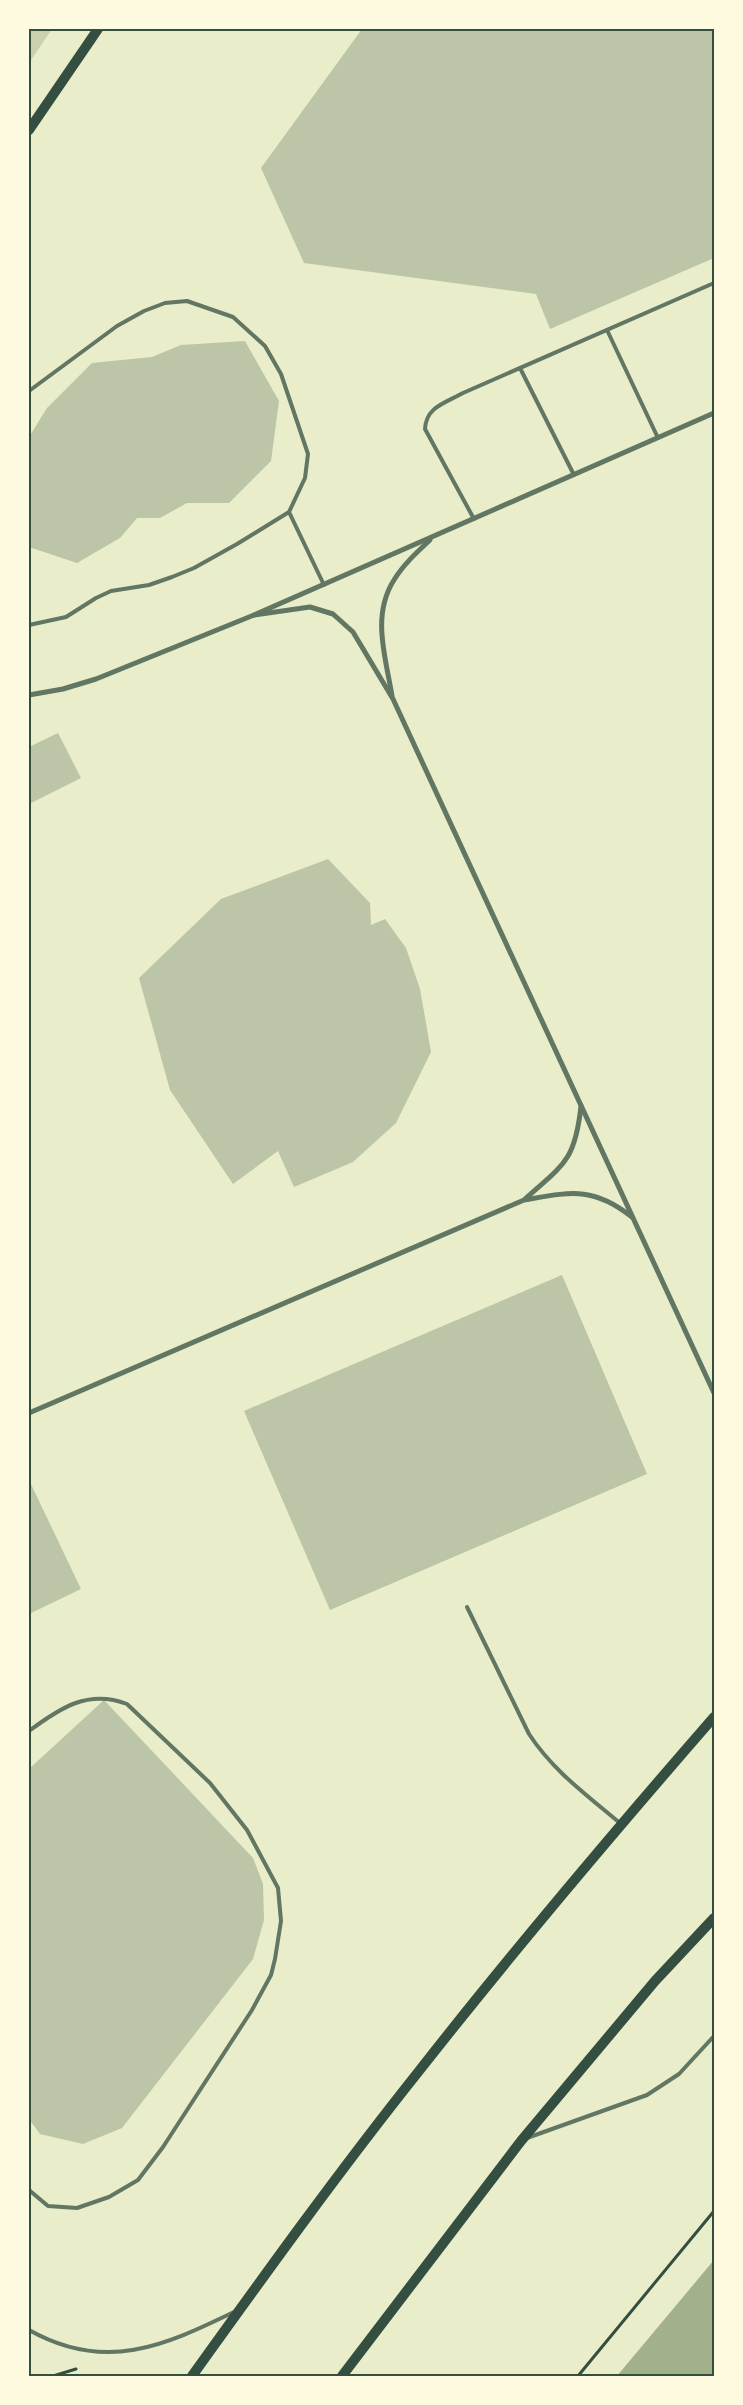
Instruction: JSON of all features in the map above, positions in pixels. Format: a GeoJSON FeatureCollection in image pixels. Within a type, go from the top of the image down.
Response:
{"type":"FeatureCollection","features":[{"type":"Feature","properties":{"kind":"main road"},"geometry":{"type":"LineString","coordinates":[[29,130],[98,29]]}},
{"type":"Feature","properties":{"kind":"main road"},"geometry":{"type":"LineString","coordinates":[[192,2376],[308,2215],[419,2070],[621,1824],[714,1717]]}},
{"type":"Feature","properties":{"kind":"main road"},"geometry":{"type":"LineString","coordinates":[[342,2376],[520,2141],[655,1981],[714,1918]]}},
{"type":"Feature","properties":{"kind":"street"},"geometry":{"type":"LineString","coordinates":[[29,694],[63,689],[96,680],[324,585],[714,413]]}},
{"type":"Feature","properties":{"kind":"street"},"geometry":{"type":"LineString","coordinates":[[393,699],[380,632],[385,597],[393,580],[404,565],[432,538]]}},
{"type":"Feature","properties":{"kind":"street"},"geometry":{"type":"LineString","coordinates":[[254,615],[310,607],[333,614],[353,632],[393,699],[714,1393]]}},
{"type":"Feature","properties":{"kind":"street"},"geometry":{"type":"LineString","coordinates":[[524,1200],[563,1165],[573,1149],[578,1135],[581,1105]]}},
{"type":"Feature","properties":{"kind":"street"},"geometry":{"type":"LineString","coordinates":[[29,1413],[524,1200],[560,1194],[591,1194],[617,1205],[633,1217]]}},
{"type":"Feature","properties":{"kind":"lane"},"geometry":{"type":"LineString","coordinates":[[474,519],[425,429],[426,418],[430,412],[463,393],[714,283]]}},
{"type":"Feature","properties":{"kind":"lane"},"geometry":{"type":"LineString","coordinates":[[29,391],[118,326],[144,311],[165,303],[187,301],[233,317],[265,346],[281,374],[308,454],[305,478],[289,512],[194,568],[149,585],[111,591],[66,617],[29,625]]}},
{"type":"Feature","properties":{"kind":"lane"},"geometry":{"type":"LineString","coordinates":[[607,330],[658,438]]}},
{"type":"Feature","properties":{"kind":"lane"},"geometry":{"type":"LineString","coordinates":[[520,368],[574,475]]}},
{"type":"Feature","properties":{"kind":"lane"},"geometry":{"type":"LineString","coordinates":[[289,512],[324,585]]}},
{"type":"Feature","properties":{"kind":"lane"},"geometry":{"type":"LineString","coordinates":[[467,1606],[529,1734],[539,1750],[564,1776],[621,1824]]}},
{"type":"Feature","properties":{"kind":"lane"},"geometry":{"type":"LineString","coordinates":[[29,1731],[79,1702],[98,1697],[114,1699],[127,1704],[210,1783],[247,1830],[278,1888],[281,1921],[271,1975],[252,2010],[163,2147],[138,2180],[110,2197],[77,2208],[48,2206],[29,2190]]}},
{"type":"Feature","properties":{"kind":"lane"},"geometry":{"type":"LineString","coordinates":[[520,2141],[647,2095],[679,2074],[714,2036]]}},
{"type":"Feature","properties":{"kind":"lane"},"geometry":{"type":"LineString","coordinates":[[29,2330],[47,2341],[96,2354],[139,2349],[181,2338],[240,2308]]}},
{"type":"Feature","properties":{"kind":"path"},"geometry":{"type":"LineString","coordinates":[[578,2376],[714,2211]]}},
{"type":"Feature","properties":{"kind":"path"},"geometry":{"type":"LineString","coordinates":[[39,2376],[51,2376]]}},
{"type":"Feature","properties":{"kind":"shaded area"},"geometry":{"type":"Polygon","coordinates":[[[29,29],[52,29],[29,63],[29,29]]]}},
{"type":"Feature","properties":{"kind":"shaded area"},"geometry":{"type":"Polygon","coordinates":[[[714,2260],[714,2376],[617,2376],[714,2260]]]}},
{"type":"Feature","properties":{"kind":"building"},"geometry":{"type":"Polygon","coordinates":[[[362,29],[714,29],[714,258],[550,329],[536,294],[304,263],[261,168],[362,29]]]}},
{"type":"Feature","properties":{"kind":"building"},"geometry":{"type":"Polygon","coordinates":[[[245,341],[279,401],[271,461],[229,503],[187,503],[160,518],[137,518],[120,538],[77,563],[29,547],[29,437],[47,408],[92,363],[152,357],[181,345],[245,341]]]}},
{"type":"Feature","properties":{"kind":"building"},"geometry":{"type":"Polygon","coordinates":[[[58,733],[81,778],[29,804],[29,747],[58,733]]]}},
{"type":"Feature","properties":{"kind":"building"},"geometry":{"type":"Polygon","coordinates":[[[328,859],[370,903],[371,925],[385,919],[406,948],[420,989],[431,1052],[396,1123],[353,1162],[294,1187],[278,1151],[233,1184],[170,1090],[139,978],[221,899],[328,859]]]}},
{"type":"Feature","properties":{"kind":"building"},"geometry":{"type":"Polygon","coordinates":[[[562,1275],[647,1474],[330,1610],[244,1411],[562,1275]]]}},
{"type":"Feature","properties":{"kind":"building"},"geometry":{"type":"Polygon","coordinates":[[[29,1480],[81,1589],[29,1614],[29,1480]]]}},
{"type":"Feature","properties":{"kind":"building"},"geometry":{"type":"Polygon","coordinates":[[[104,1700],[253,1858],[263,1884],[264,1920],[253,1959],[122,2128],[83,2144],[40,2134],[29,2119],[29,1769],[104,1700]]]}}]}
